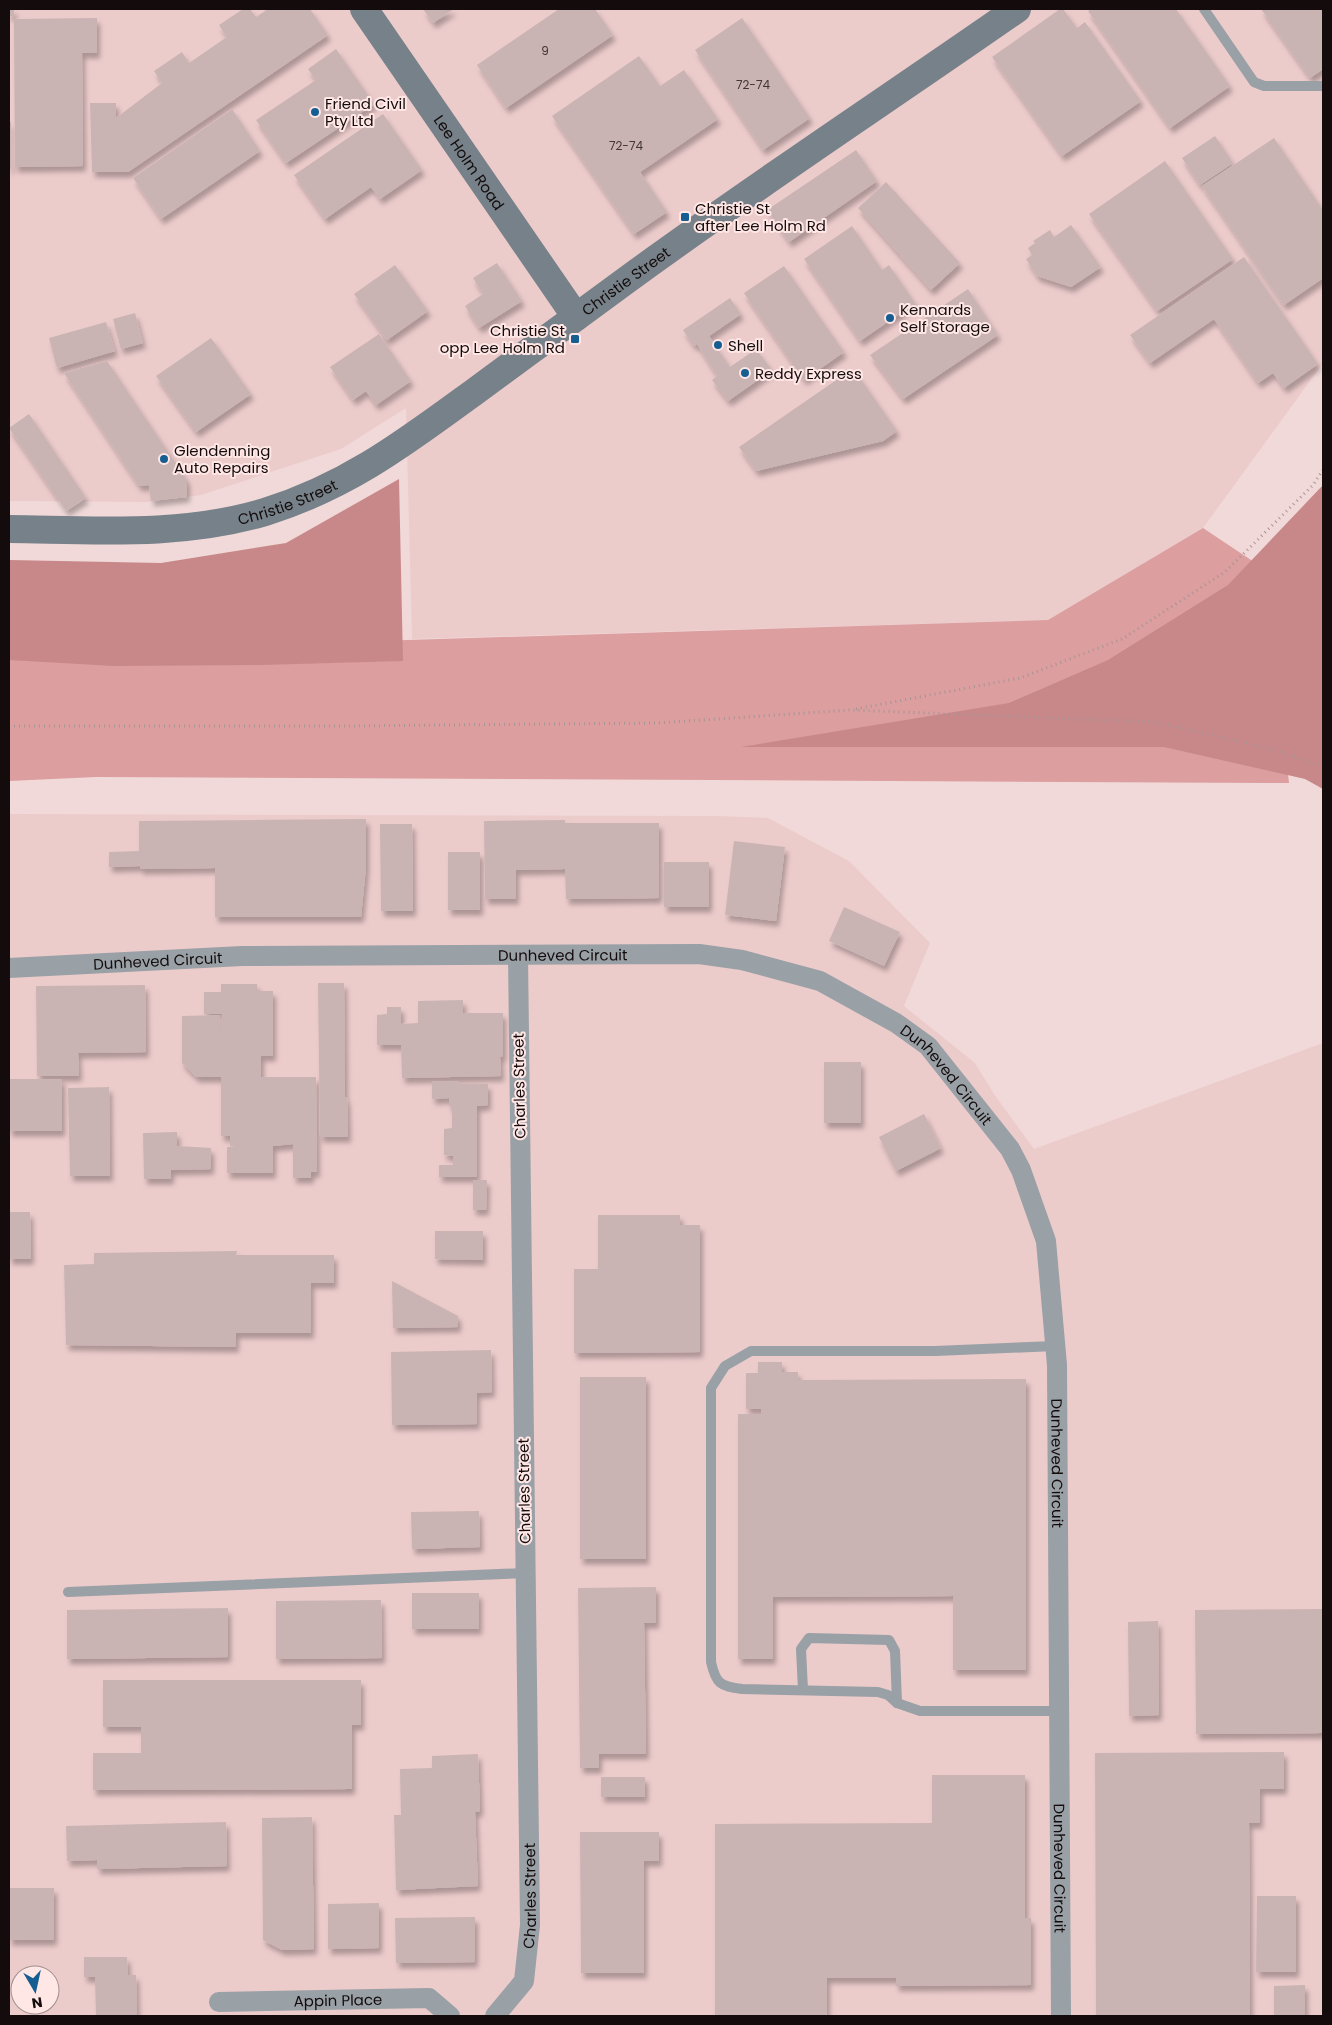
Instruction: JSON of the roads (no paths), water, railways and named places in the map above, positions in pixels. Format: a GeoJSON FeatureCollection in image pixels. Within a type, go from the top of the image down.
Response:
{"type":"FeatureCollection","features":[{"type":"Feature","properties":{"kind":"main road","name":"Lee Holm Road"},"geometry":{"type":"LineString","coordinates":[[364,9],[576,317]]}},
{"type":"Feature","properties":{"kind":"main road","name":"Christie Street"},"geometry":{"type":"LineString","coordinates":[[9,529],[134,530],[200,526],[264,512],[326,489],[378,461],[725,211],[1017,9]]}},
{"type":"Feature","properties":{"kind":"street","name":"Dunheved Circuit"},"geometry":{"type":"LineString","coordinates":[[9,968],[242,956],[700,954],[742,960],[820,982],[896,1022],[928,1046],[1010,1149],[1021,1170],[1046,1241],[1057,1375],[1061,2016]]}},
{"type":"Feature","properties":{"kind":"street","name":"Charles Street"},"geometry":{"type":"LineString","coordinates":[[495,2016],[524,1981],[530,1925],[518,955]]}},
{"type":"Feature","properties":{"kind":"street","name":"Appin Place"},"geometry":{"type":"LineString","coordinates":[[219,2002],[429,1998],[450,2016]]}},
{"type":"Feature","properties":{"kind":"lane"},"geometry":{"type":"LineString","coordinates":[[1204,9],[1254,82],[1264,86],[1323,86]]}},
{"type":"Feature","properties":{"kind":"lane"},"geometry":{"type":"LineString","coordinates":[[1055,1346],[935,1351],[751,1351],[726,1366],[711,1388],[711,1662],[714,1678],[724,1686],[742,1689],[878,1692],[920,1711],[1059,1711]]}},
{"type":"Feature","properties":{"kind":"lane"},"geometry":{"type":"LineString","coordinates":[[68,1592],[525,1574]]}},
{"type":"Feature","properties":{"kind":"lane"},"geometry":{"type":"LineString","coordinates":[[804,1690],[801,1649],[809,1638],[889,1640],[895,1651],[897,1702]]}},
{"type":"Feature","properties":{"kind":"place","name":"Friend Civil Pty Ltd"},"geometry":{"type":"Point","coordinates":[315,112]}},
{"type":"Feature","properties":{"kind":"place","name":"Christie St after Lee Holm Rd"},"geometry":{"type":"Point","coordinates":[685,217]}},
{"type":"Feature","properties":{"kind":"place","name":"Kennards Self Storage"},"geometry":{"type":"Point","coordinates":[890,318]}},
{"type":"Feature","properties":{"kind":"place","name":"Christie St opp Lee Holm Rd"},"geometry":{"type":"Point","coordinates":[575,339]}},
{"type":"Feature","properties":{"kind":"place","name":"Shell"},"geometry":{"type":"Point","coordinates":[718,345]}},
{"type":"Feature","properties":{"kind":"place","name":"Reddy Express"},"geometry":{"type":"Point","coordinates":[745,373]}},
{"type":"Feature","properties":{"kind":"place","name":"Glendenning Auto Repairs"},"geometry":{"type":"Point","coordinates":[164,459]}}]}
